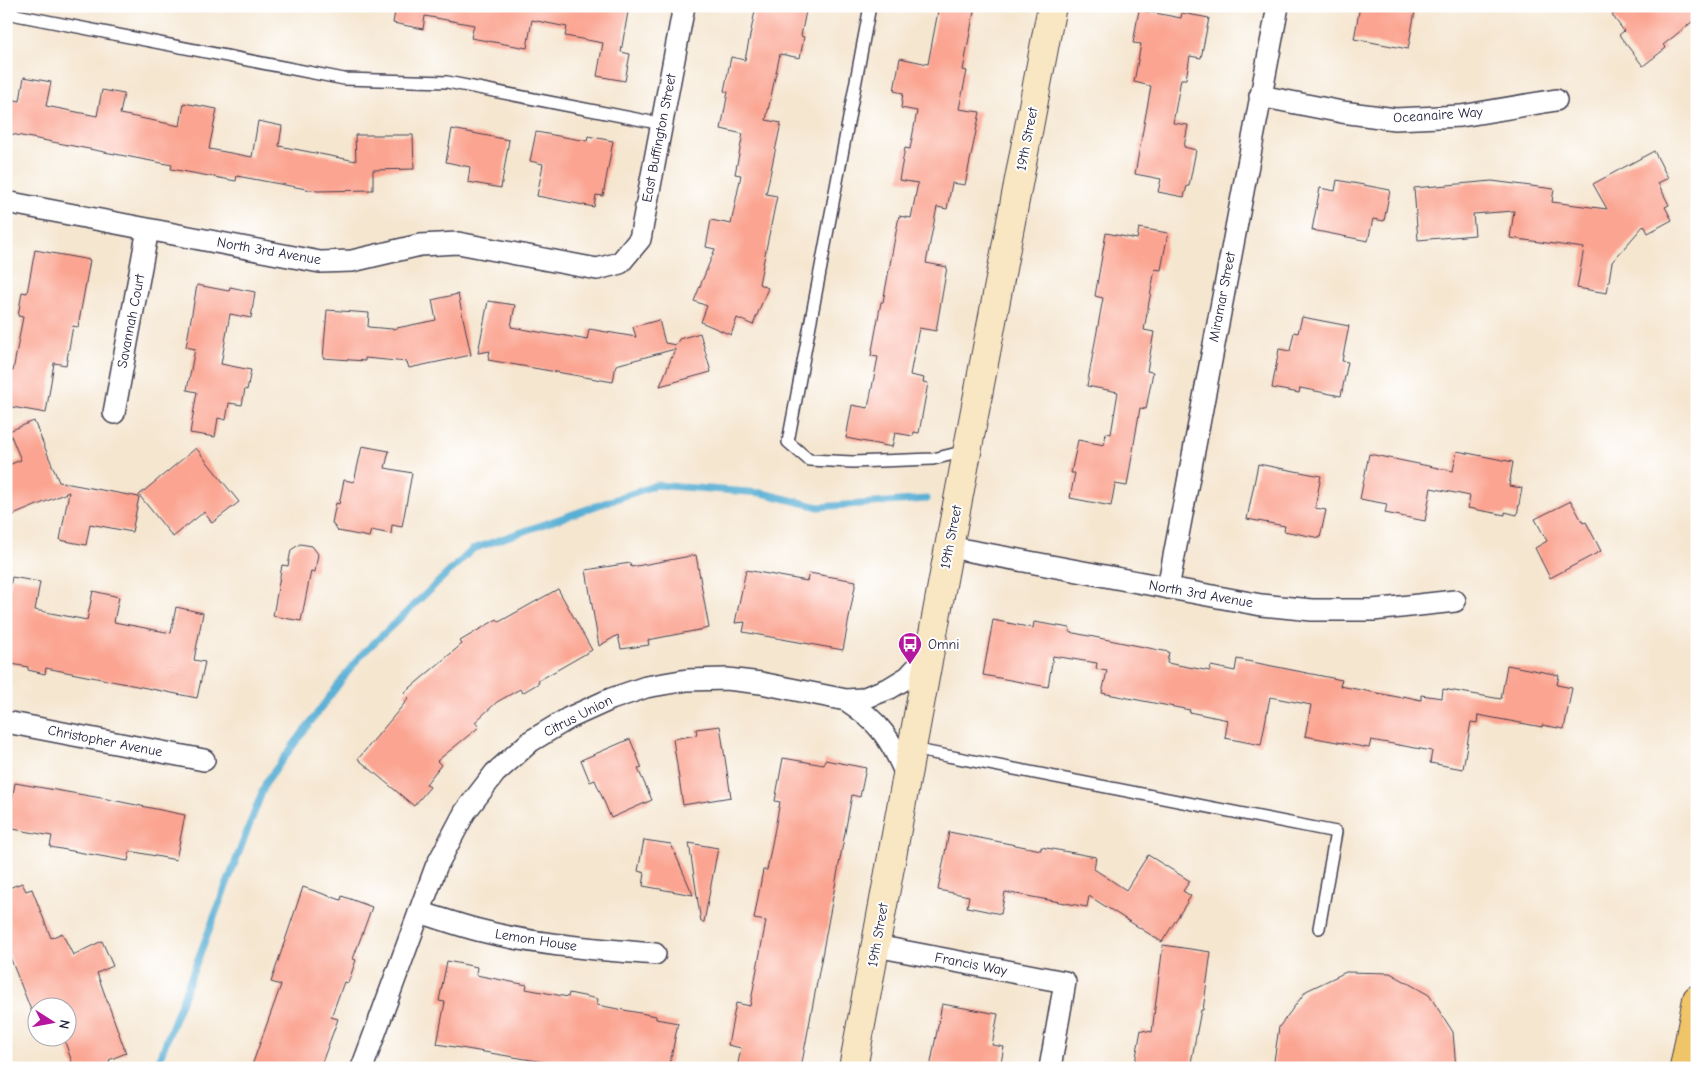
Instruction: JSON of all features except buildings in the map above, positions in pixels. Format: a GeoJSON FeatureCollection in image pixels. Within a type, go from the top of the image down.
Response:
{"type":"FeatureCollection","features":[{"type":"Feature","properties":{"kind":"highway"},"geometry":{"type":"LineString","coordinates":[[1684,1068],[1697,999]]}},
{"type":"Feature","properties":{"kind":"main road","name":"19th Street"},"geometry":{"type":"LineString","coordinates":[[853,1068],[949,547],[1052,6]]}},
{"type":"Feature","properties":{"kind":"street","name":"East Buffington Street"},"geometry":{"type":"LineString","coordinates":[[620,263],[640,239],[684,6]]}},
{"type":"Feature","properties":{"kind":"street","name":"Miramar Street"},"geometry":{"type":"LineString","coordinates":[[1168,588],[1278,6]]}},
{"type":"Feature","properties":{"kind":"street","name":"Oceanaire Way"},"geometry":{"type":"LineString","coordinates":[[1260,96],[1342,112],[1395,119],[1460,116],[1556,100]]}},
{"type":"Feature","properties":{"kind":"street","name":"North 3rd Avenue"},"geometry":{"type":"LineString","coordinates":[[6,202],[320,262],[352,261],[420,245],[458,243],[597,269],[620,263]]}},
{"type":"Feature","properties":{"kind":"street","name":"Savannah Court"},"geometry":{"type":"LineString","coordinates":[[114,413],[148,229]]}},
{"type":"Feature","properties":{"kind":"street","name":"North 3rd Avenue"},"geometry":{"type":"LineString","coordinates":[[949,547],[1261,605],[1312,610],[1373,610],[1456,601]]}},
{"type":"Feature","properties":{"kind":"street","name":"Citrus Union"},"geometry":{"type":"LineString","coordinates":[[362,1068],[436,867],[465,812],[495,773],[531,741],[569,718],[611,699],[646,687],[687,680],[727,679],[761,683],[846,700],[862,699],[890,688],[908,676],[930,653]]}},
{"type":"Feature","properties":{"kind":"street","name":"Citrus Union"},"geometry":{"type":"LineString","coordinates":[[846,700],[859,708],[883,732],[896,751],[907,778]]}},
{"type":"Feature","properties":{"kind":"street","name":"Christopher Avenue"},"geometry":{"type":"LineString","coordinates":[[6,722],[204,760]]}},
{"type":"Feature","properties":{"kind":"street","name":"Lemon House"},"geometry":{"type":"LineString","coordinates":[[419,912],[477,930],[522,939],[579,948],[655,954]]}},
{"type":"Feature","properties":{"kind":"street","name":"Francis Way"},"geometry":{"type":"LineString","coordinates":[[876,946],[1065,982],[1050,1068]]}},
{"type":"Feature","properties":{"kind":"lane"},"geometry":{"type":"LineString","coordinates":[[870,6],[788,442],[809,460],[853,462],[933,459],[968,450]]}},
{"type":"Feature","properties":{"kind":"lane"},"geometry":{"type":"LineString","coordinates":[[6,13],[344,79],[447,82],[662,124]]}},
{"type":"Feature","properties":{"kind":"lane"},"geometry":{"type":"LineString","coordinates":[[912,749],[1336,832],[1318,928]]}},
{"type":"Feature","properties":{"kind":"waterway"},"geometry":{"type":"LineString","coordinates":[[156,1068],[266,782],[359,657],[473,549],[656,485],[762,493],[819,507],[927,499]]}},
{"type":"Feature","properties":{"kind":"place","name":"Omni"},"geometry":{"type":"Point","coordinates":[910,665]}}]}
